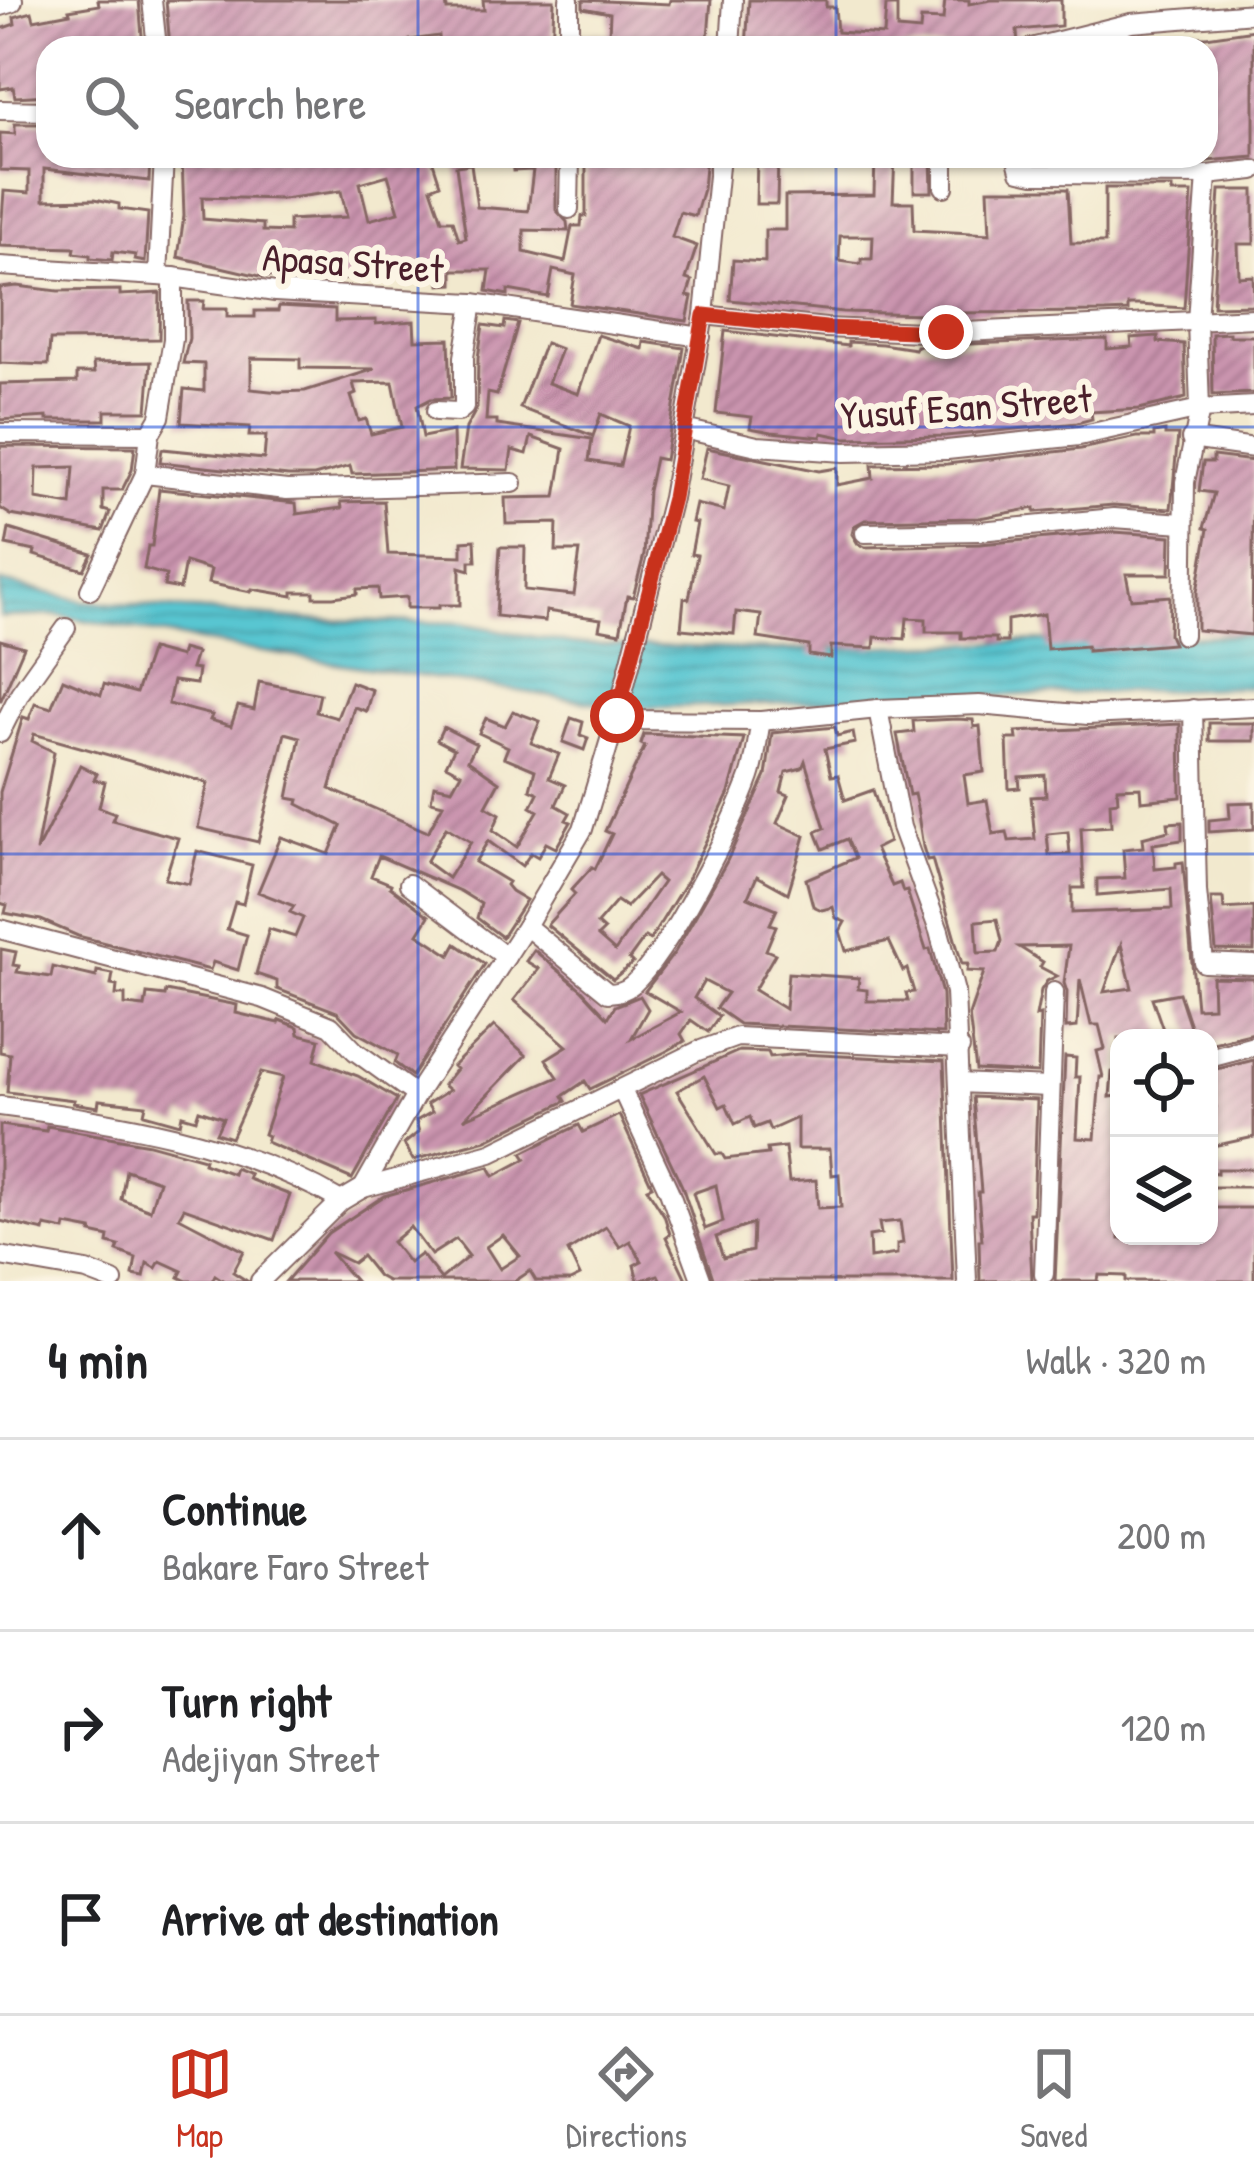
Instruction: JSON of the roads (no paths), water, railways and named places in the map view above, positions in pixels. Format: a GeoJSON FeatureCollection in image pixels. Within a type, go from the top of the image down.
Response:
{"type":"FeatureCollection","features":[{"type":"Feature","properties":{"kind":"main road"},"geometry":{"type":"LineString","coordinates":[[0,3],[10,0]]}},
{"type":"Feature","properties":{"kind":"street"},"geometry":{"type":"LineString","coordinates":[[152,0],[156,36]]}},
{"type":"Feature","properties":{"kind":"street"},"geometry":{"type":"LineString","coordinates":[[569,0],[569,36]]}},
{"type":"Feature","properties":{"kind":"street"},"geometry":{"type":"LineString","coordinates":[[731,36],[733,0]]}},
{"type":"Feature","properties":{"kind":"street"},"geometry":{"type":"LineString","coordinates":[[1079,36],[1131,23],[1254,13]]}},
{"type":"Feature","properties":{"kind":"street"},"geometry":{"type":"LineString","coordinates":[[0,110],[36,111]]}},
{"type":"Feature","properties":{"kind":"street"},"geometry":{"type":"LineString","coordinates":[[90,590],[145,474],[150,434],[160,417],[173,340],[166,276],[164,168]]}},
{"type":"Feature","properties":{"kind":"street"},"geometry":{"type":"LineString","coordinates":[[569,209],[570,168]]}},
{"type":"Feature","properties":{"kind":"street"},"geometry":{"type":"LineString","coordinates":[[363,1188],[583,829],[673,498],[704,315],[719,168]]}},
{"type":"Feature","properties":{"kind":"street"},"geometry":{"type":"LineString","coordinates":[[944,168],[944,187]]}},
{"type":"Feature","properties":{"kind":"street"},"geometry":{"type":"LineString","coordinates":[[1019,168],[1034,174],[1208,175],[1254,170]]}},
{"type":"Feature","properties":{"kind":"street"},"geometry":{"type":"LineString","coordinates":[[1183,635],[1183,524],[1191,439],[1200,409],[1197,322],[1208,175]]}},
{"type":"Feature","properties":{"kind":"street","name":"Apasa Street"},"geometry":{"type":"LineString","coordinates":[[0,266],[166,276],[275,292],[473,304],[700,337]]}},
{"type":"Feature","properties":{"kind":"street"},"geometry":{"type":"LineString","coordinates":[[436,411],[458,412],[464,407],[464,357],[473,304]]}},
{"type":"Feature","properties":{"kind":"street"},"geometry":{"type":"LineString","coordinates":[[704,315],[826,328],[946,332],[1254,318]]}},
{"type":"Feature","properties":{"kind":"street","name":"Yusuf Esan Street"},"geometry":{"type":"LineString","coordinates":[[684,429],[757,446],[844,452],[947,449],[1079,436],[1200,409],[1254,406]]}},
{"type":"Feature","properties":{"kind":"street"},"geometry":{"type":"LineString","coordinates":[[0,433],[150,434]]}},
{"type":"Feature","properties":{"kind":"street"},"geometry":{"type":"LineString","coordinates":[[1191,439],[1254,448]]}},
{"type":"Feature","properties":{"kind":"street"},"geometry":{"type":"LineString","coordinates":[[145,474],[287,490],[513,483]]}},
{"type":"Feature","properties":{"kind":"street"},"geometry":{"type":"LineString","coordinates":[[865,533],[980,531],[1114,518],[1183,524]]}},
{"type":"Feature","properties":{"kind":"street"},"geometry":{"type":"LineString","coordinates":[[0,733],[20,693],[67,628]]}},
{"type":"Feature","properties":{"kind":"street"},"geometry":{"type":"LineString","coordinates":[[616,718],[760,722],[878,709],[979,705],[1088,715],[1254,707]]}},
{"type":"Feature","properties":{"kind":"street"},"geometry":{"type":"LineString","coordinates":[[878,709],[901,827],[939,931],[955,992],[967,1281]]}},
{"type":"Feature","properties":{"kind":"street"},"geometry":{"type":"LineString","coordinates":[[1193,709],[1204,963],[1254,965]]}},
{"type":"Feature","properties":{"kind":"street"},"geometry":{"type":"LineString","coordinates":[[526,926],[608,993],[620,993],[634,983],[659,952],[725,832],[751,775],[760,722]]}},
{"type":"Feature","properties":{"kind":"street"},"geometry":{"type":"LineString","coordinates":[[409,884],[506,957]]}},
{"type":"Feature","properties":{"kind":"street"},"geometry":{"type":"LineString","coordinates":[[0,929],[298,1011],[331,1026],[355,1051],[416,1096]]}},
{"type":"Feature","properties":{"kind":"street"},"geometry":{"type":"LineString","coordinates":[[1044,1274],[1054,992]]}},
{"type":"Feature","properties":{"kind":"street"},"geometry":{"type":"LineString","coordinates":[[260,1281],[341,1201],[363,1188],[491,1153],[698,1051],[737,1037],[959,1048]]}},
{"type":"Feature","properties":{"kind":"street"},"geometry":{"type":"LineString","coordinates":[[1218,1056],[1254,1046]]}},
{"type":"Feature","properties":{"kind":"street"},"geometry":{"type":"LineString","coordinates":[[959,1083],[1049,1087]]}},
{"type":"Feature","properties":{"kind":"street"},"geometry":{"type":"LineString","coordinates":[[622,1090],[669,1191],[700,1279]]}},
{"type":"Feature","properties":{"kind":"street"},"geometry":{"type":"LineString","coordinates":[[0,1106],[116,1122],[209,1145],[259,1160],[341,1201]]}},
{"type":"Feature","properties":{"kind":"street"},"geometry":{"type":"LineString","coordinates":[[0,1256],[64,1266],[113,1281]]}},
{"type":"Feature","properties":{"kind":"water"},"geometry":{"type":"Polygon","coordinates":[[[0,582],[84,601],[311,620],[462,623],[572,644],[779,650],[1254,634],[1254,687],[630,708],[57,615],[0,617],[0,582]]]}}]}
